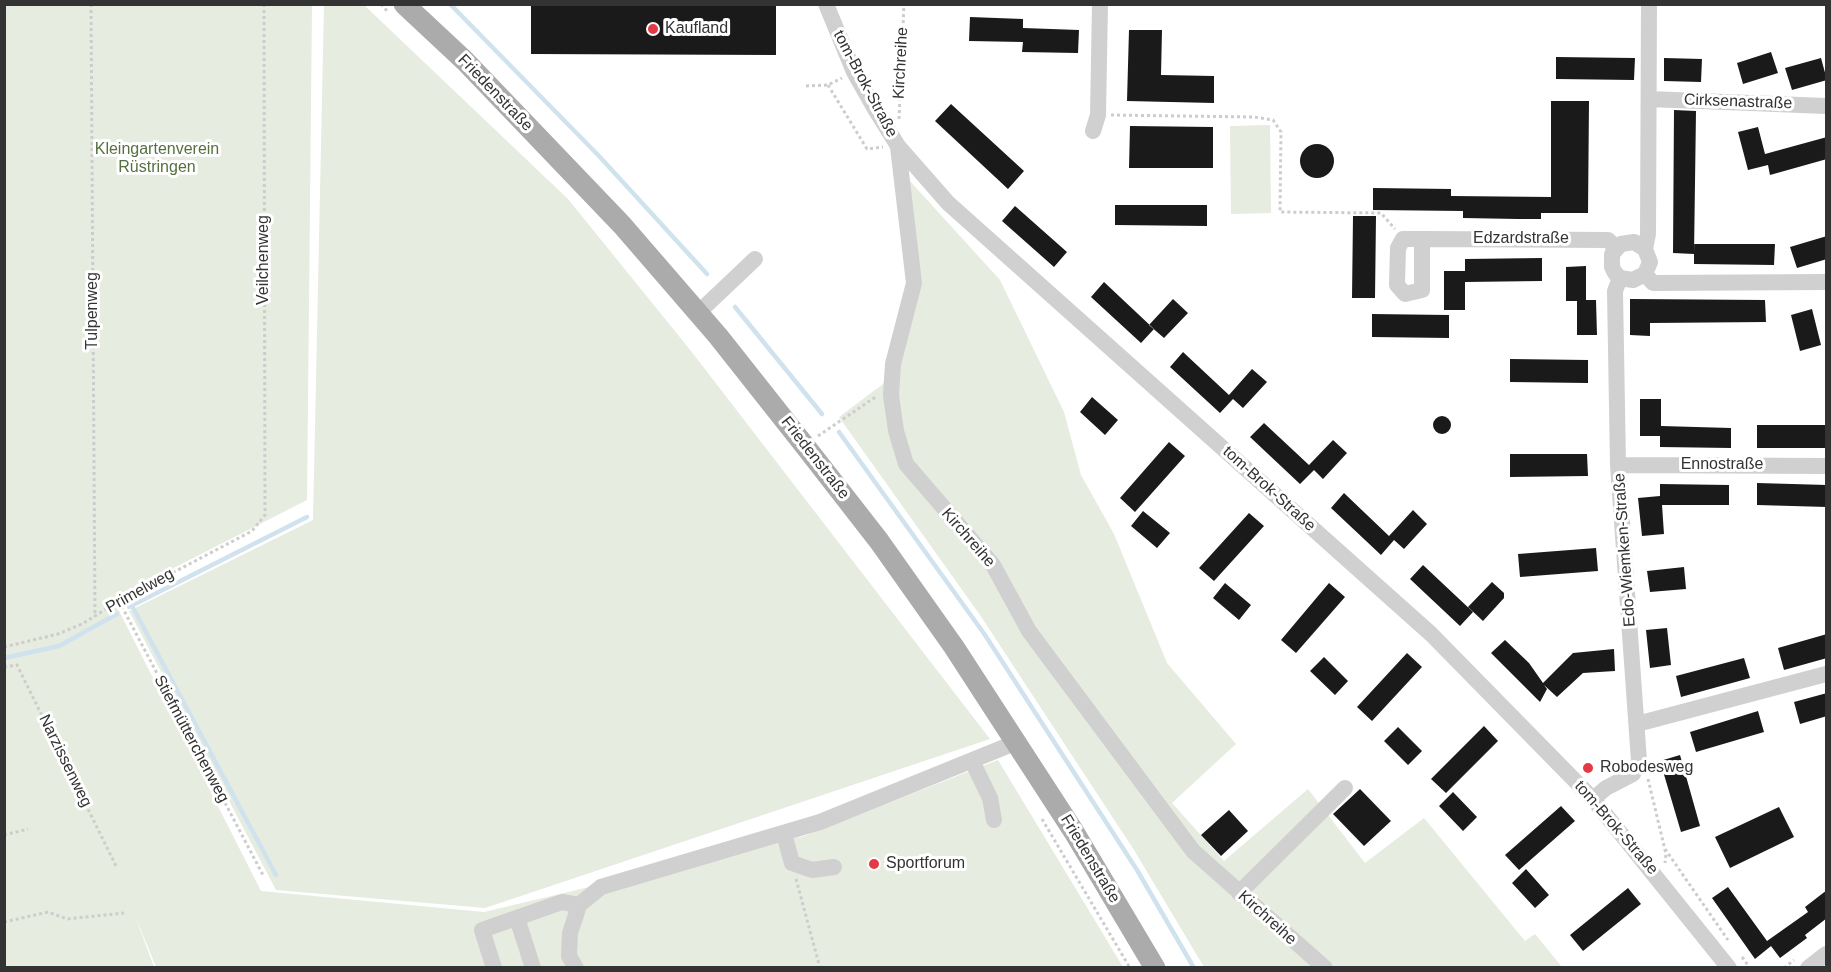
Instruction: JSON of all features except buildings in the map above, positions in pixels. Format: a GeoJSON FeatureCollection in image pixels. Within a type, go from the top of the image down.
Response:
{"type":"FeatureCollection","features":[{"type":"Feature","properties":{"kind":"main road","name":"Friedenstraße"},"geometry":{"type":"LineString","coordinates":[[397,9],[465,61],[583,184],[698,313],[879,541],[1017,742],[1155,968]]}},
{"type":"Feature","properties":{"kind":"street","name":"tom-Brok-Straße"},"geometry":{"type":"LineString","coordinates":[[826,4],[854,72],[898,146],[948,203],[1431,634],[1593,799],[1628,831],[1664,883],[1730,968]]}},
{"type":"Feature","properties":{"kind":"street"},"geometry":{"type":"LineString","coordinates":[[1096,123],[1100,4]]}},
{"type":"Feature","properties":{"kind":"street"},"geometry":{"type":"LineString","coordinates":[[1620,278],[1633,280],[1645,274],[1650,262],[1646,249],[1648,234],[1649,4]]}},
{"type":"Feature","properties":{"kind":"street","name":"Cirksenastraße"},"geometry":{"type":"LineString","coordinates":[[1649,99],[1827,106]]}},
{"type":"Feature","properties":{"kind":"street","name":"Kirchreihe"},"geometry":{"type":"LineString","coordinates":[[898,146],[914,284],[893,364],[891,395],[896,431],[906,464],[993,565],[1029,631],[1193,851],[1325,968]]}},
{"type":"Feature","properties":{"kind":"street"},"geometry":{"type":"LineString","coordinates":[[1403,239],[1398,248],[1397,285],[1405,294],[1422,290],[1422,239]]}},
{"type":"Feature","properties":{"kind":"street","name":"Edzardstraße"},"geometry":{"type":"LineString","coordinates":[[1403,239],[1608,240],[1616,248]]}},
{"type":"Feature","properties":{"kind":"street"},"geometry":{"type":"LineString","coordinates":[[1616,248],[1621,244],[1634,242],[1646,249]]}},
{"type":"Feature","properties":{"kind":"street","name":"Edo-Wiemken-Straße"},"geometry":{"type":"LineString","coordinates":[[1616,248],[1612,254],[1612,267],[1620,278],[1615,291],[1618,465],[1639,762]]}},
{"type":"Feature","properties":{"kind":"street"},"geometry":{"type":"LineString","coordinates":[[698,313],[756,259]]}},
{"type":"Feature","properties":{"kind":"street"},"geometry":{"type":"LineString","coordinates":[[1645,274],[1653,283],[1827,282]]}},
{"type":"Feature","properties":{"kind":"street","name":"Ennostraße"},"geometry":{"type":"LineString","coordinates":[[1618,465],[1827,465]]}},
{"type":"Feature","properties":{"kind":"street"},"geometry":{"type":"LineString","coordinates":[[1637,724],[1827,674]]}},
{"type":"Feature","properties":{"kind":"street"},"geometry":{"type":"LineString","coordinates":[[576,968],[569,956],[570,933],[579,905],[601,887],[820,822],[1017,742]]}},
{"type":"Feature","properties":{"kind":"street"},"geometry":{"type":"LineString","coordinates":[[972,761],[990,798],[994,820]]}},
{"type":"Feature","properties":{"kind":"street"},"geometry":{"type":"LineString","coordinates":[[1593,799],[1606,788],[1633,774],[1639,762]]}},
{"type":"Feature","properties":{"kind":"street"},"geometry":{"type":"LineString","coordinates":[[1239,892],[1345,788]]}},
{"type":"Feature","properties":{"kind":"street"},"geometry":{"type":"LineString","coordinates":[[784,834],[792,863],[813,870],[834,867]]}},
{"type":"Feature","properties":{"kind":"street"},"geometry":{"type":"LineString","coordinates":[[494,968],[482,930],[562,902],[579,905]]}},
{"type":"Feature","properties":{"kind":"street"},"geometry":{"type":"LineString","coordinates":[[517,918],[533,968]]}},
{"type":"Feature","properties":{"kind":"street"},"geometry":{"type":"LineString","coordinates":[[1808,968],[1827,954]]}},
{"type":"Feature","properties":{"kind":"path","name":"Tulpenweg"},"geometry":{"type":"LineString","coordinates":[[91,4],[95,617]]}},
{"type":"Feature","properties":{"kind":"path","name":"Veilchenweg"},"geometry":{"type":"LineString","coordinates":[[264,4],[265,515]]}},
{"type":"Feature","properties":{"kind":"path"},"geometry":{"type":"LineString","coordinates":[[381,4],[397,9]]}},
{"type":"Feature","properties":{"kind":"path","name":"Kirchreihe"},"geometry":{"type":"LineString","coordinates":[[898,146],[904,4]]}},
{"type":"Feature","properties":{"kind":"path"},"geometry":{"type":"LineString","coordinates":[[806,86],[828,85],[836,82]]}},
{"type":"Feature","properties":{"kind":"path"},"geometry":{"type":"LineString","coordinates":[[828,85],[867,149],[898,146]]}},
{"type":"Feature","properties":{"kind":"path"},"geometry":{"type":"LineString","coordinates":[[1096,123],[1254,117],[1273,120],[1281,132],[1281,212],[1381,213],[1403,239]]}},
{"type":"Feature","properties":{"kind":"path"},"geometry":{"type":"LineString","coordinates":[[818,436],[874,396],[891,395]]}},
{"type":"Feature","properties":{"kind":"path","name":"Primelweg"},"geometry":{"type":"LineString","coordinates":[[4,648],[58,634],[95,617],[119,601],[252,531],[265,515]]}},
{"type":"Feature","properties":{"kind":"path","name":"Stiefmütterchenweg"},"geometry":{"type":"LineString","coordinates":[[119,601],[264,877]]}},
{"type":"Feature","properties":{"kind":"path","name":"Narzissenweg"},"geometry":{"type":"LineString","coordinates":[[4,667],[17,665],[117,868]]}},
{"type":"Feature","properties":{"kind":"path"},"geometry":{"type":"LineString","coordinates":[[1639,762],[1648,779],[1665,849],[1664,883]]}},
{"type":"Feature","properties":{"kind":"path"},"geometry":{"type":"LineString","coordinates":[[1041,817],[1130,968]]}},
{"type":"Feature","properties":{"kind":"path"},"geometry":{"type":"LineString","coordinates":[[4,835],[28,829]]}},
{"type":"Feature","properties":{"kind":"path"},"geometry":{"type":"LineString","coordinates":[[1665,849],[1704,908],[1730,942]]}},
{"type":"Feature","properties":{"kind":"path"},"geometry":{"type":"LineString","coordinates":[[792,863],[820,968]]}},
{"type":"Feature","properties":{"kind":"path"},"geometry":{"type":"LineString","coordinates":[[4,922],[48,912],[67,919],[124,913]]}},
{"type":"Feature","properties":{"kind":"path"},"geometry":{"type":"LineString","coordinates":[[1737,951],[1750,968]]}},
{"type":"Feature","properties":{"kind":"green space","name":"Kleingartenverein Rüstringen"},"geometry":{"type":"Polygon","coordinates":[[[5,4],[312,5],[307,500],[113,599],[261,891],[484,912],[804,836],[998,760],[1123,967],[156,967],[134,913],[154,967],[5,968],[5,4]]]}},
{"type":"Feature","properties":{"kind":"green space"},"geometry":{"type":"Polygon","coordinates":[[[324,5],[364,5],[568,199],[691,351],[990,739],[485,908],[276,890],[129,611],[313,520],[324,5]]]}},
{"type":"Feature","properties":{"kind":"green space"},"geometry":{"type":"Polygon","coordinates":[[[1270,125],[1271,213],[1231,214],[1230,126],[1270,125]]]}},
{"type":"Feature","properties":{"kind":"green space"},"geometry":{"type":"Polygon","coordinates":[[[909,180],[1000,280],[1064,412],[1081,475],[1114,534],[1167,663],[1236,744],[1172,803],[1224,861],[1308,789],[1365,863],[1424,818],[1525,941],[1535,934],[1562,967],[1204,967],[1134,850],[980,615],[839,417],[883,384],[916,283],[909,180]]]}},
{"type":"Feature","properties":{"kind":"waterway"},"geometry":{"type":"LineString","coordinates":[[450,4],[599,156],[707,274]]}},
{"type":"Feature","properties":{"kind":"waterway"},"geometry":{"type":"LineString","coordinates":[[735,307],[822,414]]}},
{"type":"Feature","properties":{"kind":"waterway"},"geometry":{"type":"LineString","coordinates":[[839,432],[985,635],[1137,870],[1194,968]]}},
{"type":"Feature","properties":{"kind":"waterway"},"geometry":{"type":"LineString","coordinates":[[129,607],[307,517]]}},
{"type":"Feature","properties":{"kind":"waterway"},"geometry":{"type":"LineString","coordinates":[[132,606],[276,875]]}},
{"type":"Feature","properties":{"kind":"waterway"},"geometry":{"type":"LineString","coordinates":[[4,658],[59,646],[117,614]]}},
{"type":"Feature","properties":{"kind":"place","name":"Kaufland"},"geometry":{"type":"Point","coordinates":[653,29]}},
{"type":"Feature","properties":{"kind":"place","name":"Robodesweg"},"geometry":{"type":"Point","coordinates":[1588,768]}},
{"type":"Feature","properties":{"kind":"place","name":"Sportforum"},"geometry":{"type":"Point","coordinates":[874,864]}}]}
